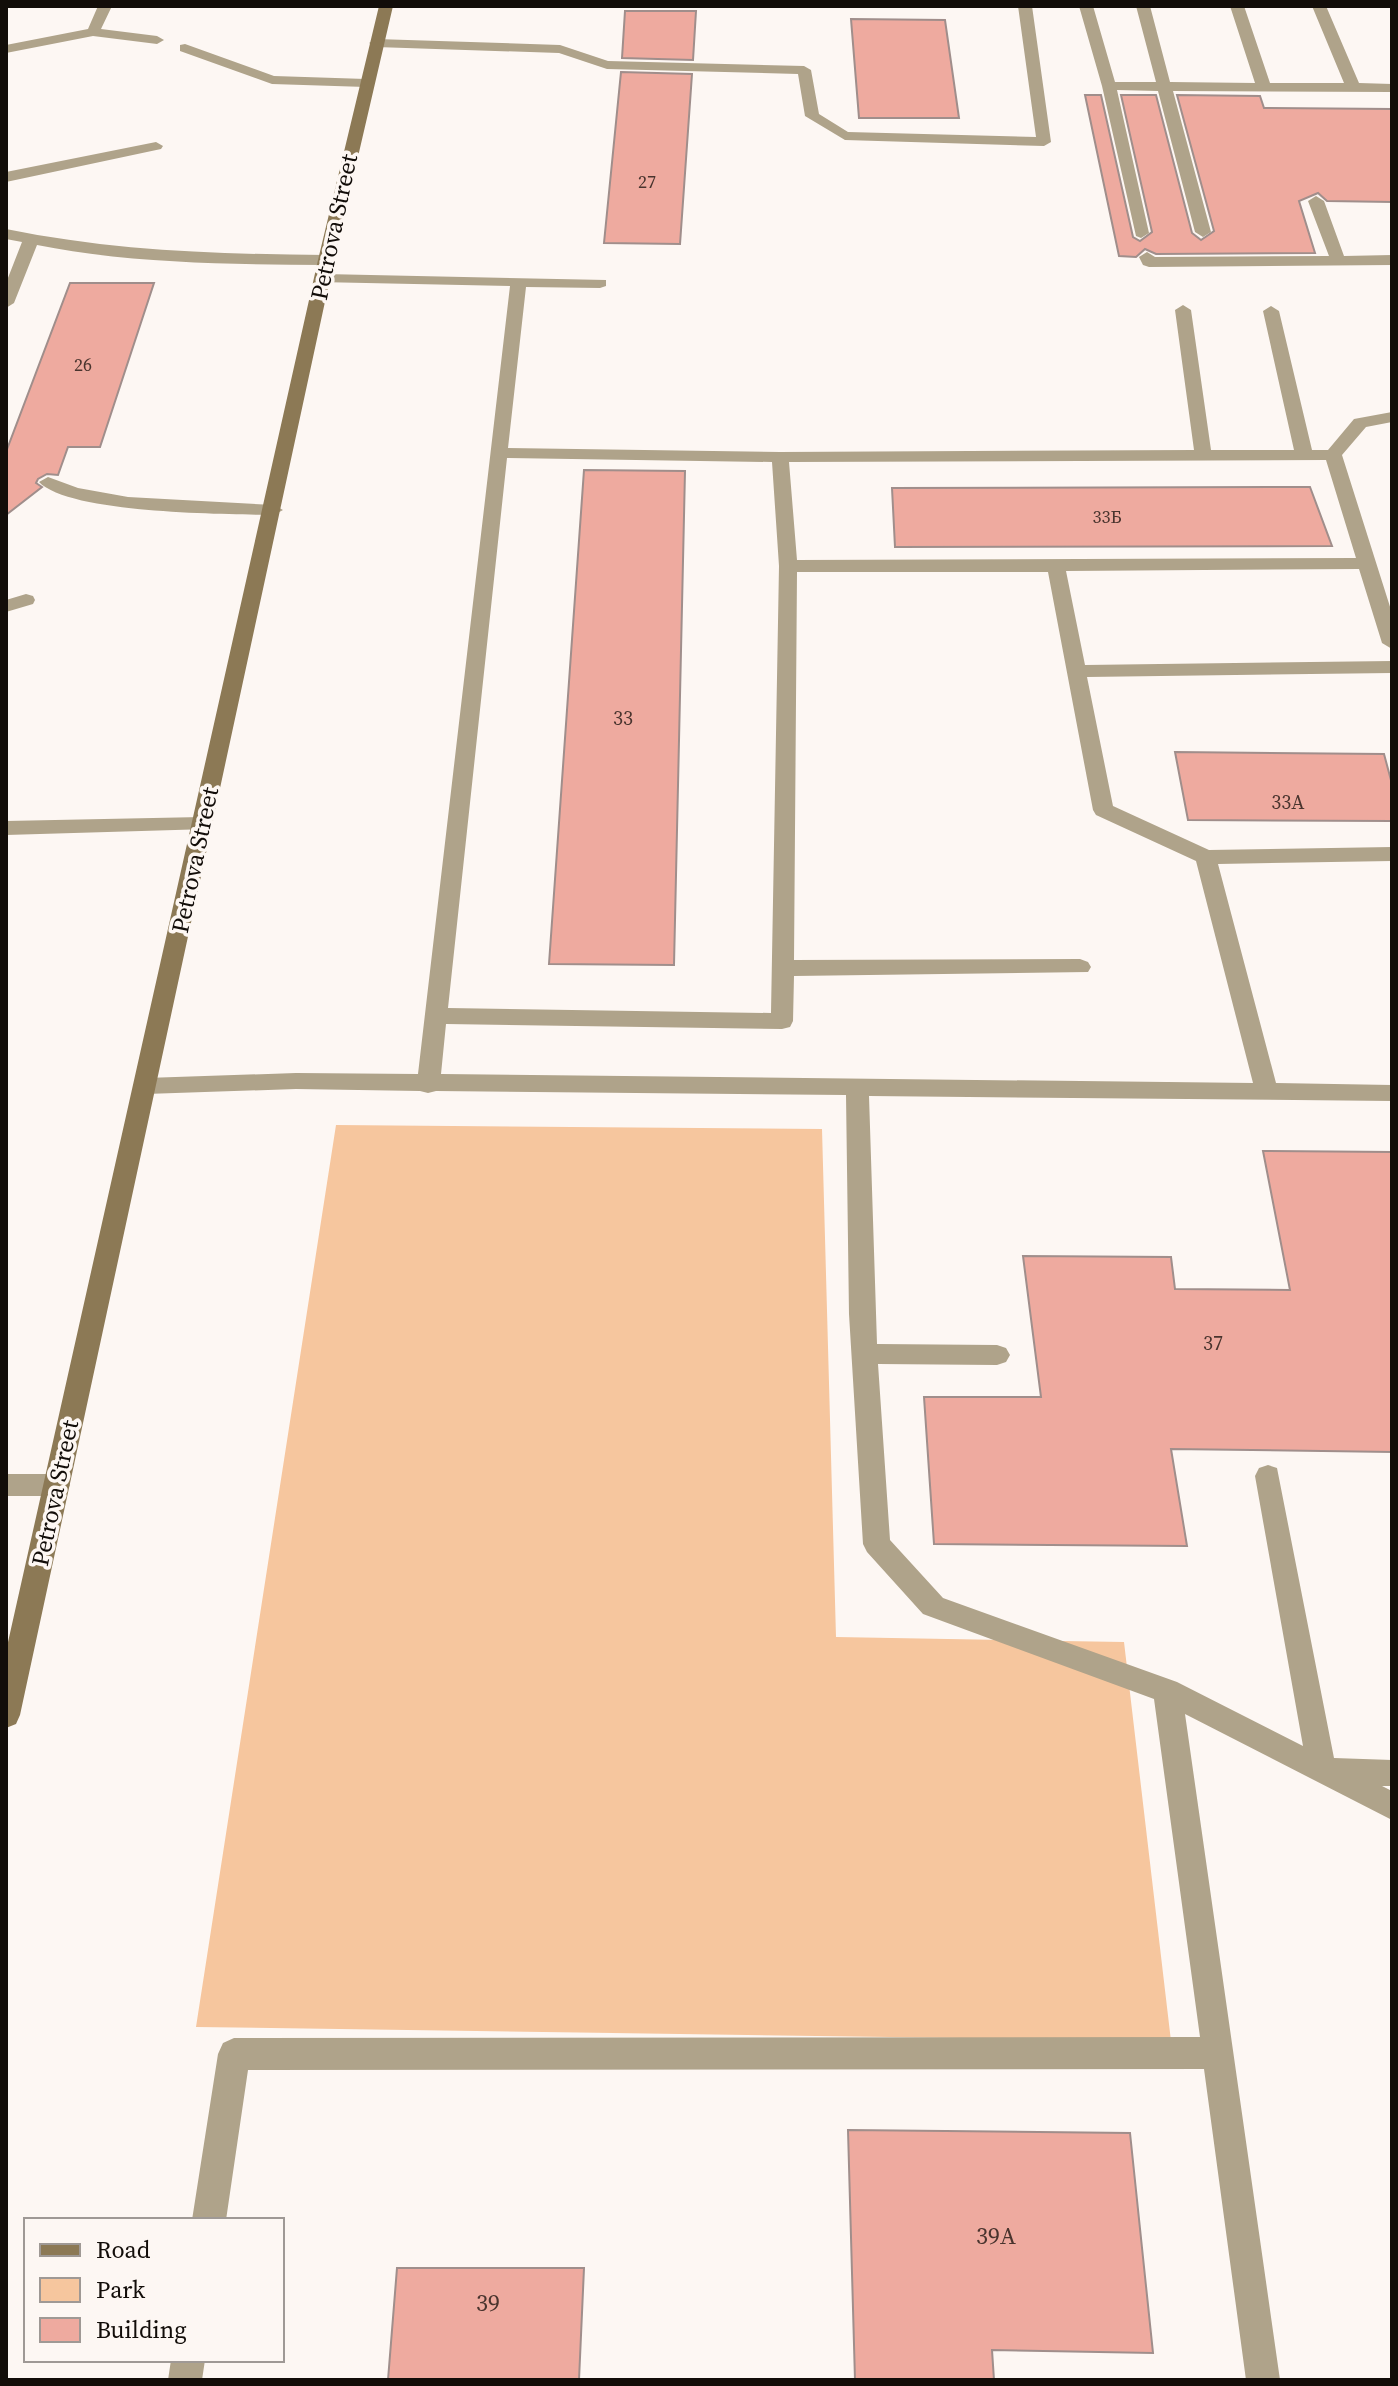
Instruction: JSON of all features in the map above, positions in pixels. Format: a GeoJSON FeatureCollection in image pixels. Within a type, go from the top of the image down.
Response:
{"type":"FeatureCollection","features":[{"type":"Feature","properties":{"kind":"main road","name":"Petrova Street"},"geometry":{"type":"LineString","coordinates":[[6,1715],[366,83],[386,6]]}},
{"type":"Feature","properties":{"kind":"street"},"geometry":{"type":"LineString","coordinates":[[93,32],[105,6]]}},
{"type":"Feature","properties":{"kind":"street"},"geometry":{"type":"LineString","coordinates":[[376,43],[560,49],[607,65],[804,70],[812,116],[845,136],[1044,142],[1025,6]]}},
{"type":"Feature","properties":{"kind":"street"},"geometry":{"type":"LineString","coordinates":[[1086,6],[1109,86],[1141,233]]}},
{"type":"Feature","properties":{"kind":"street"},"geometry":{"type":"LineString","coordinates":[[1143,6],[1203,232]]}},
{"type":"Feature","properties":{"kind":"street"},"geometry":{"type":"LineString","coordinates":[[1237,6],[1264,87]]}},
{"type":"Feature","properties":{"kind":"street"},"geometry":{"type":"LineString","coordinates":[[1319,6],[1353,87]]}},
{"type":"Feature","properties":{"kind":"street"},"geometry":{"type":"LineString","coordinates":[[6,49],[93,32],[157,40]]}},
{"type":"Feature","properties":{"kind":"street"},"geometry":{"type":"LineString","coordinates":[[185,48],[272,80],[366,83]]}},
{"type":"Feature","properties":{"kind":"street"},"geometry":{"type":"LineString","coordinates":[[1109,86],[1392,88]]}},
{"type":"Feature","properties":{"kind":"street"},"geometry":{"type":"LineString","coordinates":[[6,177],[156,146]]}},
{"type":"Feature","properties":{"kind":"street"},"geometry":{"type":"LineString","coordinates":[[1316,201],[1338,260]]}},
{"type":"Feature","properties":{"kind":"street"},"geometry":{"type":"LineString","coordinates":[[6,234],[88,252],[229,259],[325,270],[518,283],[600,283]]}},
{"type":"Feature","properties":{"kind":"street"},"geometry":{"type":"LineString","coordinates":[[6,303],[31,239]]}},
{"type":"Feature","properties":{"kind":"street"},"geometry":{"type":"LineString","coordinates":[[1147,257],[1149,262],[1392,260]]}},
{"type":"Feature","properties":{"kind":"street"},"geometry":{"type":"LineString","coordinates":[[428,1085],[518,283]]}},
{"type":"Feature","properties":{"kind":"street"},"geometry":{"type":"LineString","coordinates":[[1183,310],[1203,454]]}},
{"type":"Feature","properties":{"kind":"street"},"geometry":{"type":"LineString","coordinates":[[1271,311],[1304,455]]}},
{"type":"Feature","properties":{"kind":"street"},"geometry":{"type":"LineString","coordinates":[[500,453],[780,457],[1333,455],[1360,423],[1392,417]]}},
{"type":"Feature","properties":{"kind":"street"},"geometry":{"type":"LineString","coordinates":[[1333,455],[1392,643]]}},
{"type":"Feature","properties":{"kind":"street"},"geometry":{"type":"LineString","coordinates":[[436,1016],[782,1021],[788,566],[780,457]]}},
{"type":"Feature","properties":{"kind":"street"},"geometry":{"type":"LineString","coordinates":[[48,482],[72,494],[99,498],[274,510]]}},
{"type":"Feature","properties":{"kind":"street"},"geometry":{"type":"LineString","coordinates":[[788,566],[1367,563]]}},
{"type":"Feature","properties":{"kind":"street"},"geometry":{"type":"LineString","coordinates":[[1056,566],[1103,810],[1206,857],[1392,854]]}},
{"type":"Feature","properties":{"kind":"street"},"geometry":{"type":"LineString","coordinates":[[6,606],[26,600]]}},
{"type":"Feature","properties":{"kind":"street"},"geometry":{"type":"LineString","coordinates":[[1076,671],[1392,667]]}},
{"type":"Feature","properties":{"kind":"street"},"geometry":{"type":"LineString","coordinates":[[6,828],[202,824]]}},
{"type":"Feature","properties":{"kind":"street"},"geometry":{"type":"LineString","coordinates":[[1206,857],[1267,1092]]}},
{"type":"Feature","properties":{"kind":"street"},"geometry":{"type":"LineString","coordinates":[[782,968],[1080,967]]}},
{"type":"Feature","properties":{"kind":"street"},"geometry":{"type":"LineString","coordinates":[[146,1086],[296,1081],[428,1085],[1392,1093]]}},
{"type":"Feature","properties":{"kind":"street"},"geometry":{"type":"LineString","coordinates":[[857,1088],[865,1354],[877,1544],[933,1606],[1167,1691],[1392,1806]]}},
{"type":"Feature","properties":{"kind":"street"},"geometry":{"type":"LineString","coordinates":[[865,1354],[997,1355]]}},
{"type":"Feature","properties":{"kind":"street"},"geometry":{"type":"LineString","coordinates":[[1268,1476],[1322,1771]]}},
{"type":"Feature","properties":{"kind":"street"},"geometry":{"type":"LineString","coordinates":[[6,1485],[57,1485]]}},
{"type":"Feature","properties":{"kind":"street"},"geometry":{"type":"LineString","coordinates":[[1167,1691],[1263,2380]]}},
{"type":"Feature","properties":{"kind":"street"},"geometry":{"type":"LineString","coordinates":[[1322,1771],[1392,1773]]}},
{"type":"Feature","properties":{"kind":"street"},"geometry":{"type":"LineString","coordinates":[[209,2218],[234,2054],[1217,2053]]}},
{"type":"Feature","properties":{"kind":"green space"},"geometry":{"type":"Polygon","coordinates":[[[336,1125],[822,1129],[836,1637],[1124,1642],[1171,2041],[196,2027],[336,1125]]]}},
{"type":"Feature","properties":{"kind":"building"},"geometry":{"type":"Polygon","coordinates":[[[625,11],[696,11],[693,60],[622,58],[625,11]]]}},
{"type":"Feature","properties":{"kind":"building"},"geometry":{"type":"Polygon","coordinates":[[[851,19],[945,20],[959,118],[859,118],[851,19]]]}},
{"type":"Feature","properties":{"kind":"building"},"geometry":{"type":"Polygon","coordinates":[[[621,72],[692,74],[680,244],[604,243],[621,72]]]}},
{"type":"Feature","properties":{"kind":"building"},"geometry":{"type":"Polygon","coordinates":[[[1085,95],[1101,95],[1133,237],[1140,241],[1152,232],[1121,95],[1156,95],[1192,233],[1201,240],[1214,231],[1177,95],[1260,96],[1264,108],[1392,109],[1392,202],[1327,201],[1318,193],[1299,201],[1315,253],[1156,254],[1145,249],[1136,257],[1119,256],[1085,95]]]}},
{"type":"Feature","properties":{"kind":"building"},"geometry":{"type":"Polygon","coordinates":[[[70,283],[154,283],[100,447],[68,447],[58,475],[47,474],[38,479],[36,483],[42,487],[6,515],[6,452],[70,283]]]}},
{"type":"Feature","properties":{"kind":"building"},"geometry":{"type":"Polygon","coordinates":[[[584,470],[685,471],[674,965],[549,964],[584,470]]]}},
{"type":"Feature","properties":{"kind":"building"},"geometry":{"type":"Polygon","coordinates":[[[1310,487],[1332,546],[895,547],[892,488],[1310,487]]]}},
{"type":"Feature","properties":{"kind":"building"},"geometry":{"type":"Polygon","coordinates":[[[1175,752],[1384,754],[1392,784],[1392,821],[1188,820],[1175,752]]]}},
{"type":"Feature","properties":{"kind":"building"},"geometry":{"type":"Polygon","coordinates":[[[1263,1151],[1392,1152],[1392,1452],[1171,1449],[1187,1546],[934,1544],[924,1397],[1041,1397],[1023,1256],[1171,1257],[1175,1289],[1290,1290],[1263,1151]]]}},
{"type":"Feature","properties":{"kind":"building"},"geometry":{"type":"Polygon","coordinates":[[[848,2130],[1130,2133],[1153,2353],[992,2350],[994,2380],[855,2380],[848,2130]]]}},
{"type":"Feature","properties":{"kind":"building"},"geometry":{"type":"Polygon","coordinates":[[[397,2268],[584,2268],[579,2380],[388,2380],[397,2268]]]}}]}
